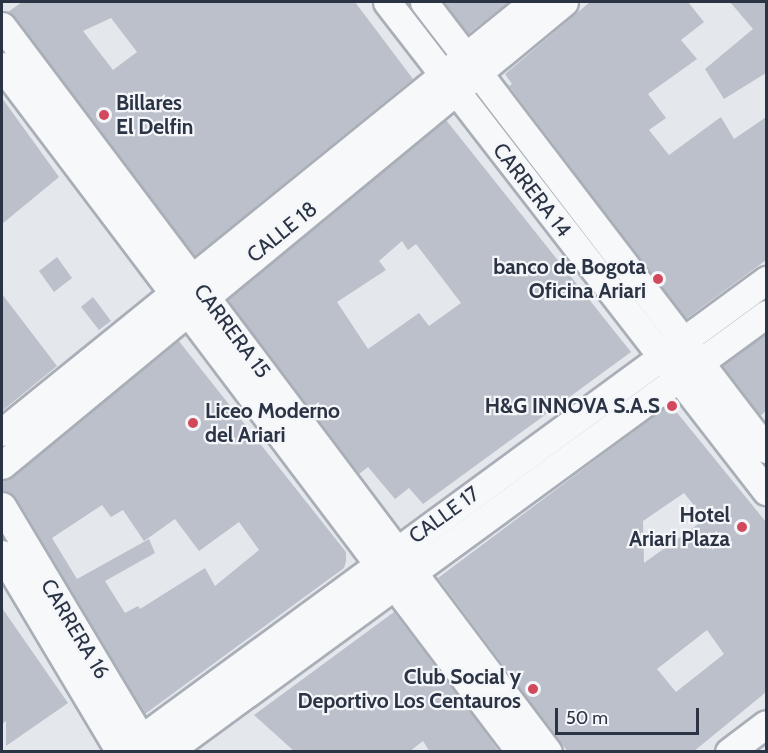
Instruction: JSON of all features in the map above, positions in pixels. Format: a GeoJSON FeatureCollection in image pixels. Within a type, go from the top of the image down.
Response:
{"type":"FeatureCollection","features":[{"type":"Feature","properties":{"kind":"street","name":"CARRERA 14"},"geometry":{"type":"LineString","coordinates":[[387,2],[766,491]]}},
{"type":"Feature","properties":{"kind":"street","name":"CALLE 18"},"geometry":{"type":"LineString","coordinates":[[2,432],[189,295],[450,83],[533,2]]}},
{"type":"Feature","properties":{"kind":"street","name":"CALLE 18"},"geometry":{"type":"LineString","coordinates":[[472,64],[564,2]]}},
{"type":"Feature","properties":{"kind":"street","name":"CARRERA 14"},"geometry":{"type":"LineString","coordinates":[[429,8],[766,449]]}},
{"type":"Feature","properties":{"kind":"street"},"geometry":{"type":"LineString","coordinates":[[412,34],[429,8]]}},
{"type":"Feature","properties":{"kind":"street","name":"CARRERA 15"},"geometry":{"type":"LineString","coordinates":[[2,26],[189,295]]}},
{"type":"Feature","properties":{"kind":"street","name":"CARRERA 15"},"geometry":{"type":"LineString","coordinates":[[2,66],[189,295],[396,568],[548,752]]}},
{"type":"Feature","properties":{"kind":"street","name":"CALLE 17"},"geometry":{"type":"LineString","coordinates":[[133,748],[282,652],[396,568],[662,357],[766,280]]}},
{"type":"Feature","properties":{"kind":"street","name":"CALLE 18"},"geometry":{"type":"LineString","coordinates":[[2,465],[189,295]]}},
{"type":"Feature","properties":{"kind":"street","name":"CALLE 17"},"geometry":{"type":"LineString","coordinates":[[396,568],[678,378],[766,314]]}},
{"type":"Feature","properties":{"kind":"street","name":"CARRERA 16"},"geometry":{"type":"LineString","coordinates":[[2,506],[133,748]]}},
{"type":"Feature","properties":{"kind":"street","name":"CARRERA 16"},"geometry":{"type":"LineString","coordinates":[[2,554],[133,748]]}},
{"type":"Feature","properties":{"kind":"street","name":"CARRERA 15"},"geometry":{"type":"LineString","coordinates":[[396,568],[520,752]]}},
{"type":"Feature","properties":{"kind":"street","name":"CALLE 17"},"geometry":{"type":"LineString","coordinates":[[167,752],[282,652]]}},
{"type":"Feature","properties":{"kind":"street"},"geometry":{"type":"LineString","coordinates":[[729,752],[766,724]]}},
{"type":"Feature","properties":{"kind":"building"},"geometry":{"type":"Polygon","coordinates":[[[22,2],[355,2],[413,79],[195,256],[8,12],[22,2]],[[111,18],[83,31],[113,70],[137,52],[111,18]]]}},
{"type":"Feature","properties":{"kind":"building"},"geometry":{"type":"Polygon","coordinates":[[[443,2],[509,2],[468,34],[443,2]]]}},
{"type":"Feature","properties":{"kind":"building"},"geometry":{"type":"Polygon","coordinates":[[[590,2],[688,2],[704,22],[681,40],[697,59],[648,94],[666,118],[649,130],[669,155],[721,117],[734,139],[766,117],[766,260],[686,319],[509,86],[512,84],[505,74],[590,2]]]}},
{"type":"Feature","properties":{"kind":"building"},"geometry":{"type":"Polygon","coordinates":[[[730,2],[766,2],[766,73],[724,99],[705,69],[753,29],[730,2]]]}},
{"type":"Feature","properties":{"kind":"building"},"geometry":{"type":"Polygon","coordinates":[[[2,98],[59,177],[2,224],[2,98]]]}},
{"type":"Feature","properties":{"kind":"building"},"geometry":{"type":"Polygon","coordinates":[[[446,120],[631,352],[423,504],[409,488],[395,499],[368,467],[359,474],[227,300],[446,120]],[[402,241],[379,261],[386,270],[337,302],[368,349],[419,313],[429,326],[461,303],[416,244],[408,250],[402,241]]]}},
{"type":"Feature","properties":{"kind":"building"},"geometry":{"type":"Polygon","coordinates":[[[57,257],[72,278],[54,292],[39,271],[57,257]]]}},
{"type":"Feature","properties":{"kind":"building"},"geometry":{"type":"Polygon","coordinates":[[[2,294],[57,366],[2,411],[2,294]]]}},
{"type":"Feature","properties":{"kind":"building"},"geometry":{"type":"Polygon","coordinates":[[[93,297],[111,321],[99,330],[81,307],[93,297]]]}},
{"type":"Feature","properties":{"kind":"building"},"geometry":{"type":"Polygon","coordinates":[[[766,333],[766,411],[760,416],[722,366],[766,333]]]}},
{"type":"Feature","properties":{"kind":"building"},"geometry":{"type":"Polygon","coordinates":[[[178,340],[346,552],[346,561],[344,568],[145,714],[16,498],[2,490],[2,481],[12,477],[178,340]],[[102,505],[52,538],[77,579],[149,539],[155,553],[105,581],[125,613],[138,606],[140,609],[205,568],[215,586],[259,550],[239,522],[199,551],[175,519],[144,541],[123,510],[111,517],[102,505]]]}},
{"type":"Feature","properties":{"kind":"building"},"geometry":{"type":"Polygon","coordinates":[[[670,404],[766,522],[766,692],[693,752],[568,752],[438,578],[670,404]],[[684,493],[643,521],[644,563],[705,519],[684,493]],[[707,630],[657,669],[676,692],[724,654],[707,630]]]}},
{"type":"Feature","properties":{"kind":"building"},"geometry":{"type":"Polygon","coordinates":[[[2,608],[68,703],[6,746],[6,721],[2,724],[2,608]]]}},
{"type":"Feature","properties":{"kind":"building"},"geometry":{"type":"Polygon","coordinates":[[[394,612],[499,752],[430,752],[423,741],[409,752],[295,752],[254,715],[394,612]]]}},
{"type":"Feature","properties":{"kind":"place","name":"Billares El Delfin"},"geometry":{"type":"Point","coordinates":[104,115]}},
{"type":"Feature","properties":{"kind":"place","name":"banco de Bogota Oficina Ariari"},"geometry":{"type":"Point","coordinates":[658,279]}},
{"type":"Feature","properties":{"kind":"place","name":"H&G INNOVA S.A.S"},"geometry":{"type":"Point","coordinates":[672,406]}},
{"type":"Feature","properties":{"kind":"place","name":"Liceo Moderno del Ariari"},"geometry":{"type":"Point","coordinates":[193,423]}},
{"type":"Feature","properties":{"kind":"place","name":"Hotel Ariari Plaza"},"geometry":{"type":"Point","coordinates":[742,527]}},
{"type":"Feature","properties":{"kind":"place","name":"Club Social y Deportivo Los Centauros"},"geometry":{"type":"Point","coordinates":[533,689]}}]}
